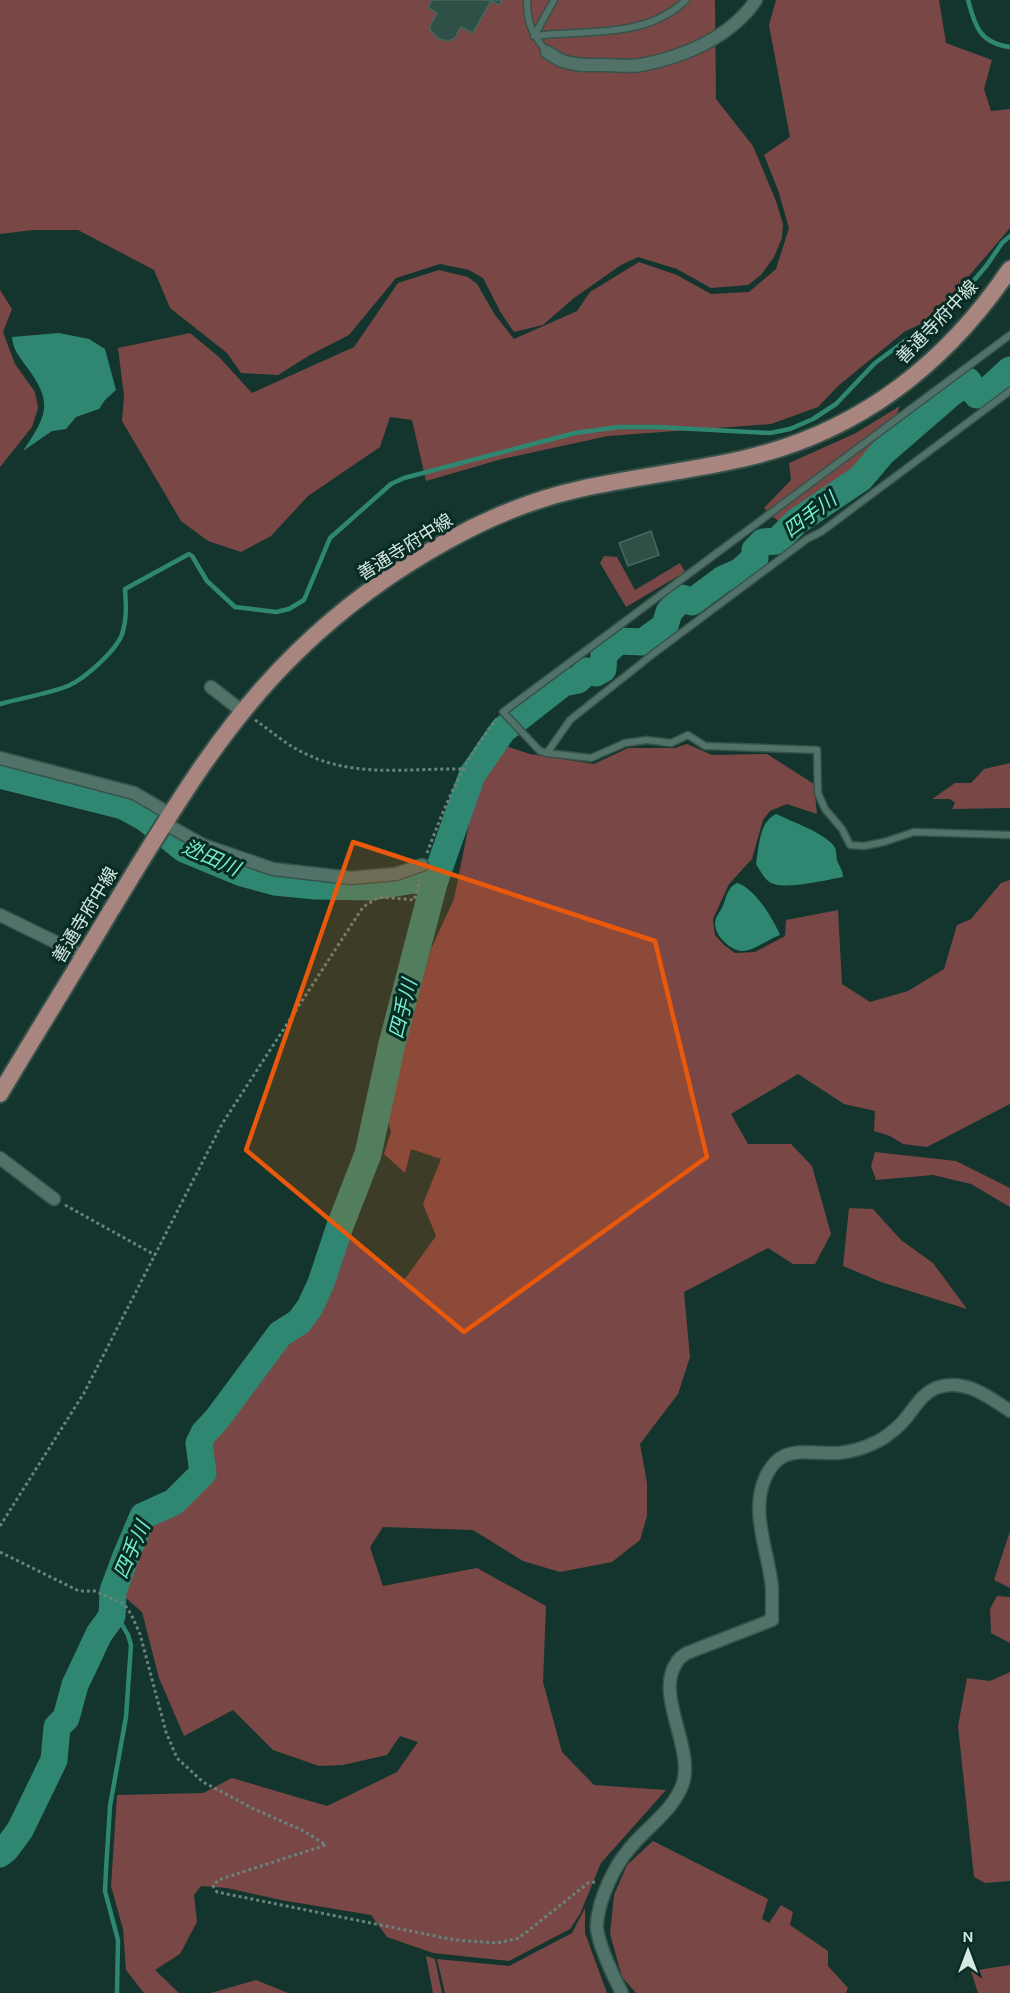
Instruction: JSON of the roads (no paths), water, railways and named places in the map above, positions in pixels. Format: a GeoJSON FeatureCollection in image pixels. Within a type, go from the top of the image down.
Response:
{"type":"FeatureCollection","features":[{"type":"Feature","properties":{"kind":"main road","name":"善通寺府中線"},"geometry":{"type":"LineString","coordinates":[[0,1094],[163,825],[243,712],[296,652],[337,616],[410,562],[494,518],[577,490],[708,466],[778,449],[830,430],[877,404],[919,372],[975,316],[1010,269]]}},
{"type":"Feature","properties":{"kind":"street"},"geometry":{"type":"LineString","coordinates":[[547,52],[562,61],[581,65],[640,65],[677,56],[729,30],[756,0]]}},
{"type":"Feature","properties":{"kind":"street"},"geometry":{"type":"LineString","coordinates":[[212,687],[243,712]]}},
{"type":"Feature","properties":{"kind":"street"},"geometry":{"type":"LineString","coordinates":[[0,758],[134,793],[163,825],[203,845],[273,869],[351,878],[421,872]]}},
{"type":"Feature","properties":{"kind":"street"},"geometry":{"type":"LineString","coordinates":[[0,915],[84,956]]}},
{"type":"Feature","properties":{"kind":"street"},"geometry":{"type":"LineString","coordinates":[[0,1158],[54,1198]]}},
{"type":"Feature","properties":{"kind":"street"},"geometry":{"type":"LineString","coordinates":[[622,1993],[597,1929],[597,1915],[608,1880],[626,1851],[674,1802],[683,1783],[686,1765],[671,1698],[670,1679],[676,1662],[687,1653],[772,1620],[772,1588],[759,1516],[760,1497],[765,1479],[773,1464],[784,1456],[841,1452],[875,1443],[904,1421],[925,1395],[938,1387],[969,1388],[984,1394],[1010,1411]]}},
{"type":"Feature","properties":{"kind":"lane"},"geometry":{"type":"LineString","coordinates":[[527,0],[527,17],[534,36],[547,52]]}},
{"type":"Feature","properties":{"kind":"lane"},"geometry":{"type":"LineString","coordinates":[[534,36],[554,0]]}},
{"type":"Feature","properties":{"kind":"lane"},"geometry":{"type":"LineString","coordinates":[[534,36],[631,29],[652,22],[675,10],[686,0]]}},
{"type":"Feature","properties":{"kind":"lane"},"geometry":{"type":"LineString","coordinates":[[1010,335],[505,714],[543,752],[591,758],[625,743],[647,740],[671,743],[688,735],[705,746],[817,750],[818,793],[825,809],[842,829],[850,845],[864,846],[884,843],[914,832],[1010,834]]}},
{"type":"Feature","properties":{"kind":"lane"},"geometry":{"type":"LineString","coordinates":[[543,752],[570,720],[653,654],[1010,391]]}},
{"type":"Feature","properties":{"kind":"waterway"},"geometry":{"type":"LineString","coordinates":[[968,0],[980,32],[992,42],[1010,47]]}},
{"type":"Feature","properties":{"kind":"waterway"},"geometry":{"type":"LineString","coordinates":[[0,704],[68,686],[91,670],[108,654],[120,638],[126,616],[125,589],[189,554],[207,581],[235,607],[276,612],[289,609],[304,600],[330,538],[391,484],[404,478],[575,433],[619,427],[770,433],[790,429],[813,419],[836,404],[875,363],[909,338],[936,325],[1010,236]]}},
{"type":"Feature","properties":{"kind":"waterway","name":"四手川"},"geometry":{"type":"LineString","coordinates":[[0,1854],[20,1830],[54,1760],[57,1727],[66,1718],[75,1685],[99,1634],[112,1616],[113,1591],[143,1516],[174,1502],[203,1473],[199,1443],[204,1433],[280,1334],[299,1322],[310,1307],[321,1283],[368,1154],[392,1044],[434,883],[472,775],[503,730],[563,683],[578,680],[587,671],[596,673],[603,669],[604,654],[618,641],[643,642],[665,626],[669,612],[682,598],[692,602],[723,579],[741,571],[755,558],[755,550],[763,542],[777,541],[796,522],[861,478],[882,453],[949,395],[968,381],[977,395],[984,394],[1010,370]]}},
{"type":"Feature","properties":{"kind":"waterway","name":"迯田川"},"geometry":{"type":"LineString","coordinates":[[0,775],[123,806],[145,818],[184,849],[242,873],[275,882],[315,886],[372,887],[414,880],[434,883]]}},
{"type":"Feature","properties":{"kind":"waterway"},"geometry":{"type":"LineString","coordinates":[[112,1607],[131,1645],[126,1717],[110,1806],[105,1891],[118,1940],[117,1993]]}}]}
